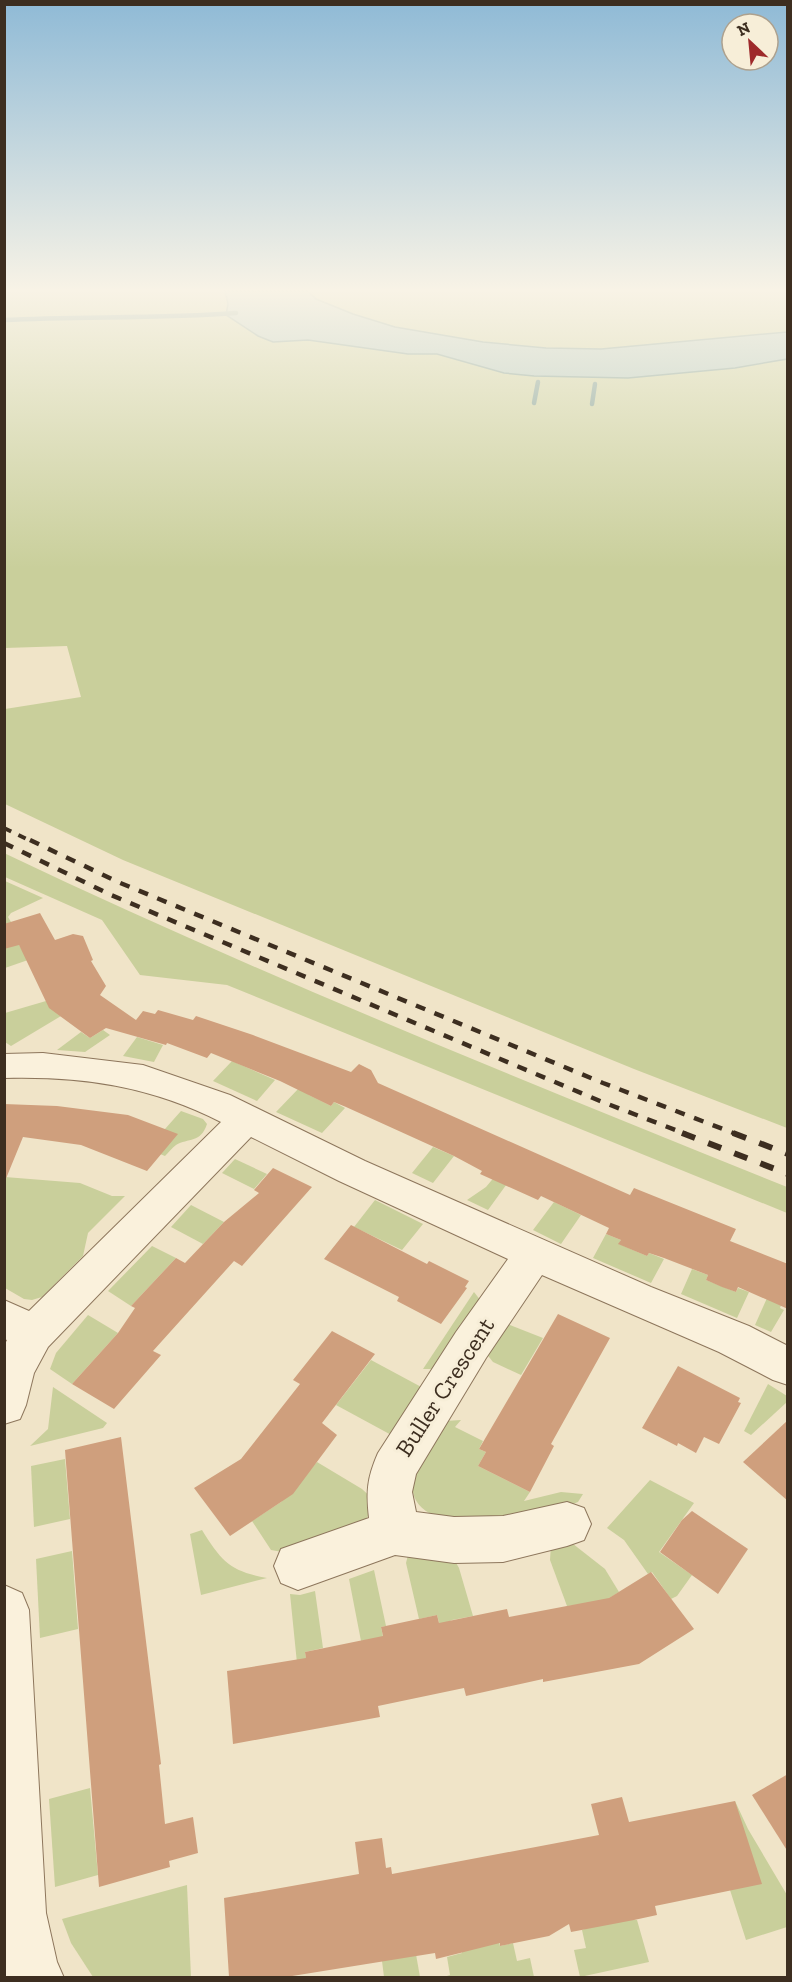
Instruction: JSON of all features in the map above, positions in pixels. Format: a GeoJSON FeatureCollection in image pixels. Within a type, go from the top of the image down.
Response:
{"type":"FeatureCollection","features":[{"type":"Feature","properties":{"kind":"street"},"geometry":{"type":"LineString","coordinates":[[4,1066],[81,1067],[143,1077],[217,1104],[352,1171],[636,1299],[734,1339],[788,1367]]}},
{"type":"Feature","properties":{"kind":"street"},"geometry":{"type":"LineString","coordinates":[[4,1404],[13,1371],[19,1326],[246,1119]]}},
{"type":"Feature","properties":{"kind":"street","name":"Buller Crescent"},"geometry":{"type":"LineString","coordinates":[[395,1532],[390,1492],[394,1468],[471,1345],[534,1254]]}},
{"type":"Feature","properties":{"kind":"street"},"geometry":{"type":"LineString","coordinates":[[298,1566],[395,1532],[454,1540],[502,1539],[567,1524]]}},
{"type":"Feature","properties":{"kind":"street"},"geometry":{"type":"LineString","coordinates":[[4,1610],[17,1913],[29,1969],[34,1977]]}},
{"type":"Feature","properties":{"kind":"green space"},"geometry":{"type":"Polygon","coordinates":[[[5,383],[787,383],[787,1128],[634,1069],[123,860],[5,804],[5,709],[81,697],[67,646],[5,648],[5,383]]]}},
{"type":"Feature","properties":{"kind":"green space"},"geometry":{"type":"Polygon","coordinates":[[[4,853],[295,984],[787,1187],[787,1213],[227,985],[140,975],[102,920],[5,877],[4,853]]]}},
{"type":"Feature","properties":{"kind":"green space"},"geometry":{"type":"Polygon","coordinates":[[[5,881],[43,898],[11,913],[8,917],[11,922],[5,925],[5,881]]]}},
{"type":"Feature","properties":{"kind":"green space"},"geometry":{"type":"Polygon","coordinates":[[[5,941],[19,945],[28,960],[5,968],[5,941]]]}},
{"type":"Feature","properties":{"kind":"green space"},"geometry":{"type":"Polygon","coordinates":[[[46,1001],[71,1010],[11,1046],[5,1042],[5,1013],[46,1001]]]}},
{"type":"Feature","properties":{"kind":"green space"},"geometry":{"type":"Polygon","coordinates":[[[103,1030],[110,1035],[85,1052],[57,1050],[81,1032],[90,1038],[103,1030]]]}},
{"type":"Feature","properties":{"kind":"green space"},"geometry":{"type":"Polygon","coordinates":[[[137,1037],[163,1045],[154,1062],[123,1056],[137,1037]]]}},
{"type":"Feature","properties":{"kind":"green space"},"geometry":{"type":"Polygon","coordinates":[[[232,1061],[275,1080],[257,1101],[213,1081],[232,1061]]]}},
{"type":"Feature","properties":{"kind":"green space"},"geometry":{"type":"Polygon","coordinates":[[[300,1087],[309,1095],[331,1106],[334,1102],[345,1108],[322,1133],[276,1112],[300,1087]]]}},
{"type":"Feature","properties":{"kind":"green space"},"geometry":{"type":"Polygon","coordinates":[[[181,1111],[203,1119],[207,1124],[198,1137],[176,1145],[165,1156],[160,1154],[165,1129],[181,1111]]]}},
{"type":"Feature","properties":{"kind":"green space"},"geometry":{"type":"Polygon","coordinates":[[[433,1147],[454,1156],[433,1183],[412,1173],[433,1147]]]}},
{"type":"Feature","properties":{"kind":"green space"},"geometry":{"type":"Polygon","coordinates":[[[235,1159],[267,1174],[254,1189],[222,1173],[235,1159]]]}},
{"type":"Feature","properties":{"kind":"green space"},"geometry":{"type":"Polygon","coordinates":[[[496,1175],[509,1181],[488,1210],[467,1200],[486,1187],[496,1175]]]}},
{"type":"Feature","properties":{"kind":"green space"},"geometry":{"type":"Polygon","coordinates":[[[5,1177],[80,1183],[112,1196],[125,1196],[88,1233],[83,1256],[42,1297],[32,1300],[24,1299],[5,1288],[5,1177]]]}},
{"type":"Feature","properties":{"kind":"green space"},"geometry":{"type":"Polygon","coordinates":[[[375,1200],[423,1224],[402,1250],[354,1227],[375,1200]]]}},
{"type":"Feature","properties":{"kind":"green space"},"geometry":{"type":"Polygon","coordinates":[[[554,1202],[581,1215],[561,1244],[533,1230],[554,1202]]]}},
{"type":"Feature","properties":{"kind":"green space"},"geometry":{"type":"Polygon","coordinates":[[[191,1205],[224,1222],[203,1244],[171,1227],[191,1205]]]}},
{"type":"Feature","properties":{"kind":"green space"},"geometry":{"type":"Polygon","coordinates":[[[606,1234],[621,1240],[619,1244],[647,1256],[649,1253],[664,1259],[651,1283],[593,1258],[606,1234]]]}},
{"type":"Feature","properties":{"kind":"green space"},"geometry":{"type":"Polygon","coordinates":[[[152,1246],[176,1258],[131,1306],[108,1291],[152,1246]]]}},
{"type":"Feature","properties":{"kind":"green space"},"geometry":{"type":"Polygon","coordinates":[[[692,1269],[708,1275],[706,1280],[736,1292],[738,1288],[749,1292],[737,1318],[681,1294],[692,1269]]]}},
{"type":"Feature","properties":{"kind":"green space"},"geometry":{"type":"Polygon","coordinates":[[[776,1278],[783,1300],[780,1308],[784,1310],[771,1332],[755,1325],[776,1278]]]}},
{"type":"Feature","properties":{"kind":"green space"},"geometry":{"type":"Polygon","coordinates":[[[474,1292],[481,1301],[438,1369],[423,1369],[474,1292]]]}},
{"type":"Feature","properties":{"kind":"green space"},"geometry":{"type":"Polygon","coordinates":[[[88,1315],[118,1333],[72,1384],[50,1369],[56,1353],[88,1315]]]}},
{"type":"Feature","properties":{"kind":"green space"},"geometry":{"type":"Polygon","coordinates":[[[505,1323],[543,1338],[521,1375],[493,1362],[485,1352],[505,1323]]]}},
{"type":"Feature","properties":{"kind":"green space"},"geometry":{"type":"Polygon","coordinates":[[[371,1360],[425,1389],[395,1437],[336,1405],[371,1360]]]}},
{"type":"Feature","properties":{"kind":"green space"},"geometry":{"type":"Polygon","coordinates":[[[768,1384],[787,1396],[787,1402],[751,1435],[744,1431],[768,1384]]]}},
{"type":"Feature","properties":{"kind":"green space"},"geometry":{"type":"Polygon","coordinates":[[[53,1387],[107,1423],[103,1428],[30,1446],[48,1429],[53,1387]]]}},
{"type":"Feature","properties":{"kind":"green space"},"geometry":{"type":"Polygon","coordinates":[[[461,1420],[455,1427],[483,1441],[479,1449],[486,1452],[478,1466],[530,1492],[524,1501],[561,1492],[583,1494],[578,1502],[520,1517],[480,1523],[452,1521],[426,1511],[417,1503],[413,1492],[416,1471],[445,1421],[461,1420]]]}},
{"type":"Feature","properties":{"kind":"green space"},"geometry":{"type":"Polygon","coordinates":[[[65,1459],[70,1519],[34,1527],[31,1466],[65,1459]]]}},
{"type":"Feature","properties":{"kind":"green space"},"geometry":{"type":"Polygon","coordinates":[[[317,1462],[362,1489],[374,1500],[369,1515],[362,1523],[288,1553],[271,1550],[252,1521],[281,1502],[317,1462]]]}},
{"type":"Feature","properties":{"kind":"green space"},"geometry":{"type":"Polygon","coordinates":[[[650,1480],[694,1503],[659,1552],[692,1575],[677,1596],[671,1599],[652,1572],[648,1574],[624,1540],[607,1528],[650,1480]]]}},
{"type":"Feature","properties":{"kind":"green space"},"geometry":{"type":"Polygon","coordinates":[[[202,1530],[215,1550],[228,1563],[244,1572],[267,1578],[201,1595],[190,1534],[202,1530]]]}},
{"type":"Feature","properties":{"kind":"green space"},"geometry":{"type":"Polygon","coordinates":[[[568,1540],[605,1569],[619,1592],[600,1604],[567,1606],[550,1560],[551,1545],[568,1540]]]}},
{"type":"Feature","properties":{"kind":"green space"},"geometry":{"type":"Polygon","coordinates":[[[72,1551],[78,1629],[40,1638],[36,1559],[72,1551]]]}},
{"type":"Feature","properties":{"kind":"green space"},"geometry":{"type":"Polygon","coordinates":[[[409,1551],[451,1554],[459,1568],[473,1616],[452,1620],[440,1626],[437,1615],[419,1619],[406,1563],[409,1551]]]}},
{"type":"Feature","properties":{"kind":"green space"},"geometry":{"type":"Polygon","coordinates":[[[374,1570],[386,1626],[381,1627],[383,1637],[361,1641],[349,1579],[374,1570]]]}},
{"type":"Feature","properties":{"kind":"green space"},"geometry":{"type":"Polygon","coordinates":[[[315,1591],[323,1648],[305,1652],[307,1663],[298,1673],[290,1594],[300,1595],[315,1591]]]}},
{"type":"Feature","properties":{"kind":"green space"},"geometry":{"type":"Polygon","coordinates":[[[90,1788],[98,1875],[55,1887],[49,1799],[90,1788]]]}},
{"type":"Feature","properties":{"kind":"green space"},"geometry":{"type":"Polygon","coordinates":[[[735,1801],[748,1829],[787,1895],[787,1927],[746,1940],[730,1890],[735,1801]]]}},
{"type":"Feature","properties":{"kind":"green space"},"geometry":{"type":"Polygon","coordinates":[[[187,1885],[191,1977],[93,1977],[71,1943],[62,1919],[187,1885]]]}},
{"type":"Feature","properties":{"kind":"green space"},"geometry":{"type":"Polygon","coordinates":[[[408,1909],[420,1977],[384,1977],[382,1961],[408,1909]]]}},
{"type":"Feature","properties":{"kind":"green space"},"geometry":{"type":"Polygon","coordinates":[[[632,1912],[634,1920],[637,1920],[649,1962],[580,1977],[574,1950],[586,1948],[582,1930],[632,1912]]]}},
{"type":"Feature","properties":{"kind":"green space"},"geometry":{"type":"Polygon","coordinates":[[[498,1937],[500,1946],[513,1943],[517,1961],[530,1958],[534,1977],[440,1978],[450,1975],[447,1957],[462,1953],[460,1945],[498,1937]]]}},
{"type":"Feature","properties":{"kind":"building"},"geometry":{"type":"Polygon","coordinates":[[[40,913],[55,940],[73,934],[83,936],[93,960],[91,961],[106,986],[100,995],[136,1020],[143,1011],[155,1014],[158,1010],[193,1020],[196,1016],[351,1072],[359,1064],[371,1070],[378,1083],[630,1195],[634,1188],[736,1229],[730,1241],[788,1264],[788,1309],[738,1287],[736,1292],[722,1287],[706,1280],[708,1275],[664,1258],[649,1253],[647,1256],[618,1244],[621,1240],[606,1234],[609,1228],[541,1196],[538,1200],[480,1174],[482,1171],[454,1156],[346,1107],[334,1102],[331,1106],[280,1081],[211,1053],[207,1058],[167,1043],[166,1045],[106,1028],[90,1038],[49,1008],[19,945],[4,949],[4,924],[40,913]]]}},
{"type":"Feature","properties":{"kind":"building"},"geometry":{"type":"Polygon","coordinates":[[[4,1104],[57,1106],[128,1115],[178,1134],[147,1171],[81,1145],[23,1137],[5,1181],[4,1104]]]}},
{"type":"Feature","properties":{"kind":"building"},"geometry":{"type":"Polygon","coordinates":[[[273,1168],[312,1187],[242,1266],[234,1261],[153,1351],[161,1355],[114,1409],[72,1384],[118,1333],[135,1308],[131,1306],[176,1258],[185,1263],[224,1222],[259,1193],[254,1190],[273,1168]]]}},
{"type":"Feature","properties":{"kind":"building"},"geometry":{"type":"Polygon","coordinates":[[[351,1225],[427,1264],[429,1261],[469,1281],[465,1287],[467,1288],[441,1324],[397,1301],[399,1297],[324,1259],[351,1225]]]}},
{"type":"Feature","properties":{"kind":"building"},"geometry":{"type":"Polygon","coordinates":[[[558,1314],[610,1338],[551,1444],[554,1446],[530,1492],[478,1466],[486,1452],[479,1449],[558,1314]]]}},
{"type":"Feature","properties":{"kind":"building"},"geometry":{"type":"Polygon","coordinates":[[[332,1331],[375,1354],[322,1423],[337,1435],[293,1494],[230,1536],[194,1488],[241,1459],[300,1384],[293,1380],[332,1331]]]}},
{"type":"Feature","properties":{"kind":"building"},"geometry":{"type":"Polygon","coordinates":[[[678,1366],[740,1398],[738,1402],[741,1403],[719,1444],[704,1437],[696,1453],[642,1428],[678,1366]]]}},
{"type":"Feature","properties":{"kind":"building"},"geometry":{"type":"Polygon","coordinates":[[[788,1420],[788,1501],[743,1462],[788,1420]]]}},
{"type":"Feature","properties":{"kind":"building"},"geometry":{"type":"Polygon","coordinates":[[[121,1437],[161,1764],[159,1765],[165,1824],[193,1817],[198,1853],[169,1861],[170,1867],[99,1887],[65,1450],[121,1437]]]}},
{"type":"Feature","properties":{"kind":"building"},"geometry":{"type":"Polygon","coordinates":[[[692,1511],[748,1549],[718,1594],[660,1552],[682,1520],[692,1511]]]}},
{"type":"Feature","properties":{"kind":"building"},"geometry":{"type":"Polygon","coordinates":[[[651,1572],[694,1629],[639,1664],[543,1682],[543,1679],[466,1696],[464,1688],[378,1706],[380,1717],[233,1744],[227,1671],[306,1658],[305,1652],[383,1636],[381,1627],[437,1615],[439,1623],[507,1609],[509,1617],[609,1598],[651,1572]]]}},
{"type":"Feature","properties":{"kind":"building"},"geometry":{"type":"Polygon","coordinates":[[[788,1774],[788,1852],[752,1795],[788,1774]]]}},
{"type":"Feature","properties":{"kind":"building"},"geometry":{"type":"Polygon","coordinates":[[[622,1797],[629,1822],[735,1801],[762,1884],[655,1906],[657,1915],[571,1932],[569,1924],[549,1936],[500,1946],[500,1943],[436,1959],[435,1953],[286,1977],[229,1977],[224,1898],[359,1874],[355,1842],[382,1838],[386,1868],[391,1867],[392,1874],[599,1835],[591,1804],[622,1797]]]}},
{"type":"Feature","properties":{"kind":"waterway"},"geometry":{"type":"LineString","coordinates":[[534,403],[538,383]]}},
{"type":"Feature","properties":{"kind":"waterway"},"geometry":{"type":"LineString","coordinates":[[592,404],[595,384]]}},
{"type":"Feature","properties":{"kind":"railway"},"geometry":{"type":"LineString","coordinates":[[4,828],[33,842]]}},
{"type":"Feature","properties":{"kind":"railway"},"geometry":{"type":"LineString","coordinates":[[30,840],[118,882],[603,1083],[736,1134]]}},
{"type":"Feature","properties":{"kind":"railway"},"geometry":{"type":"LineString","coordinates":[[4,843],[111,895],[600,1101],[686,1134]]}},
{"type":"Feature","properties":{"kind":"railway"},"geometry":{"type":"LineString","coordinates":[[682,1133],[788,1174]]}},
{"type":"Feature","properties":{"kind":"railway"},"geometry":{"type":"LineString","coordinates":[[733,1133],[788,1154]]}}]}
